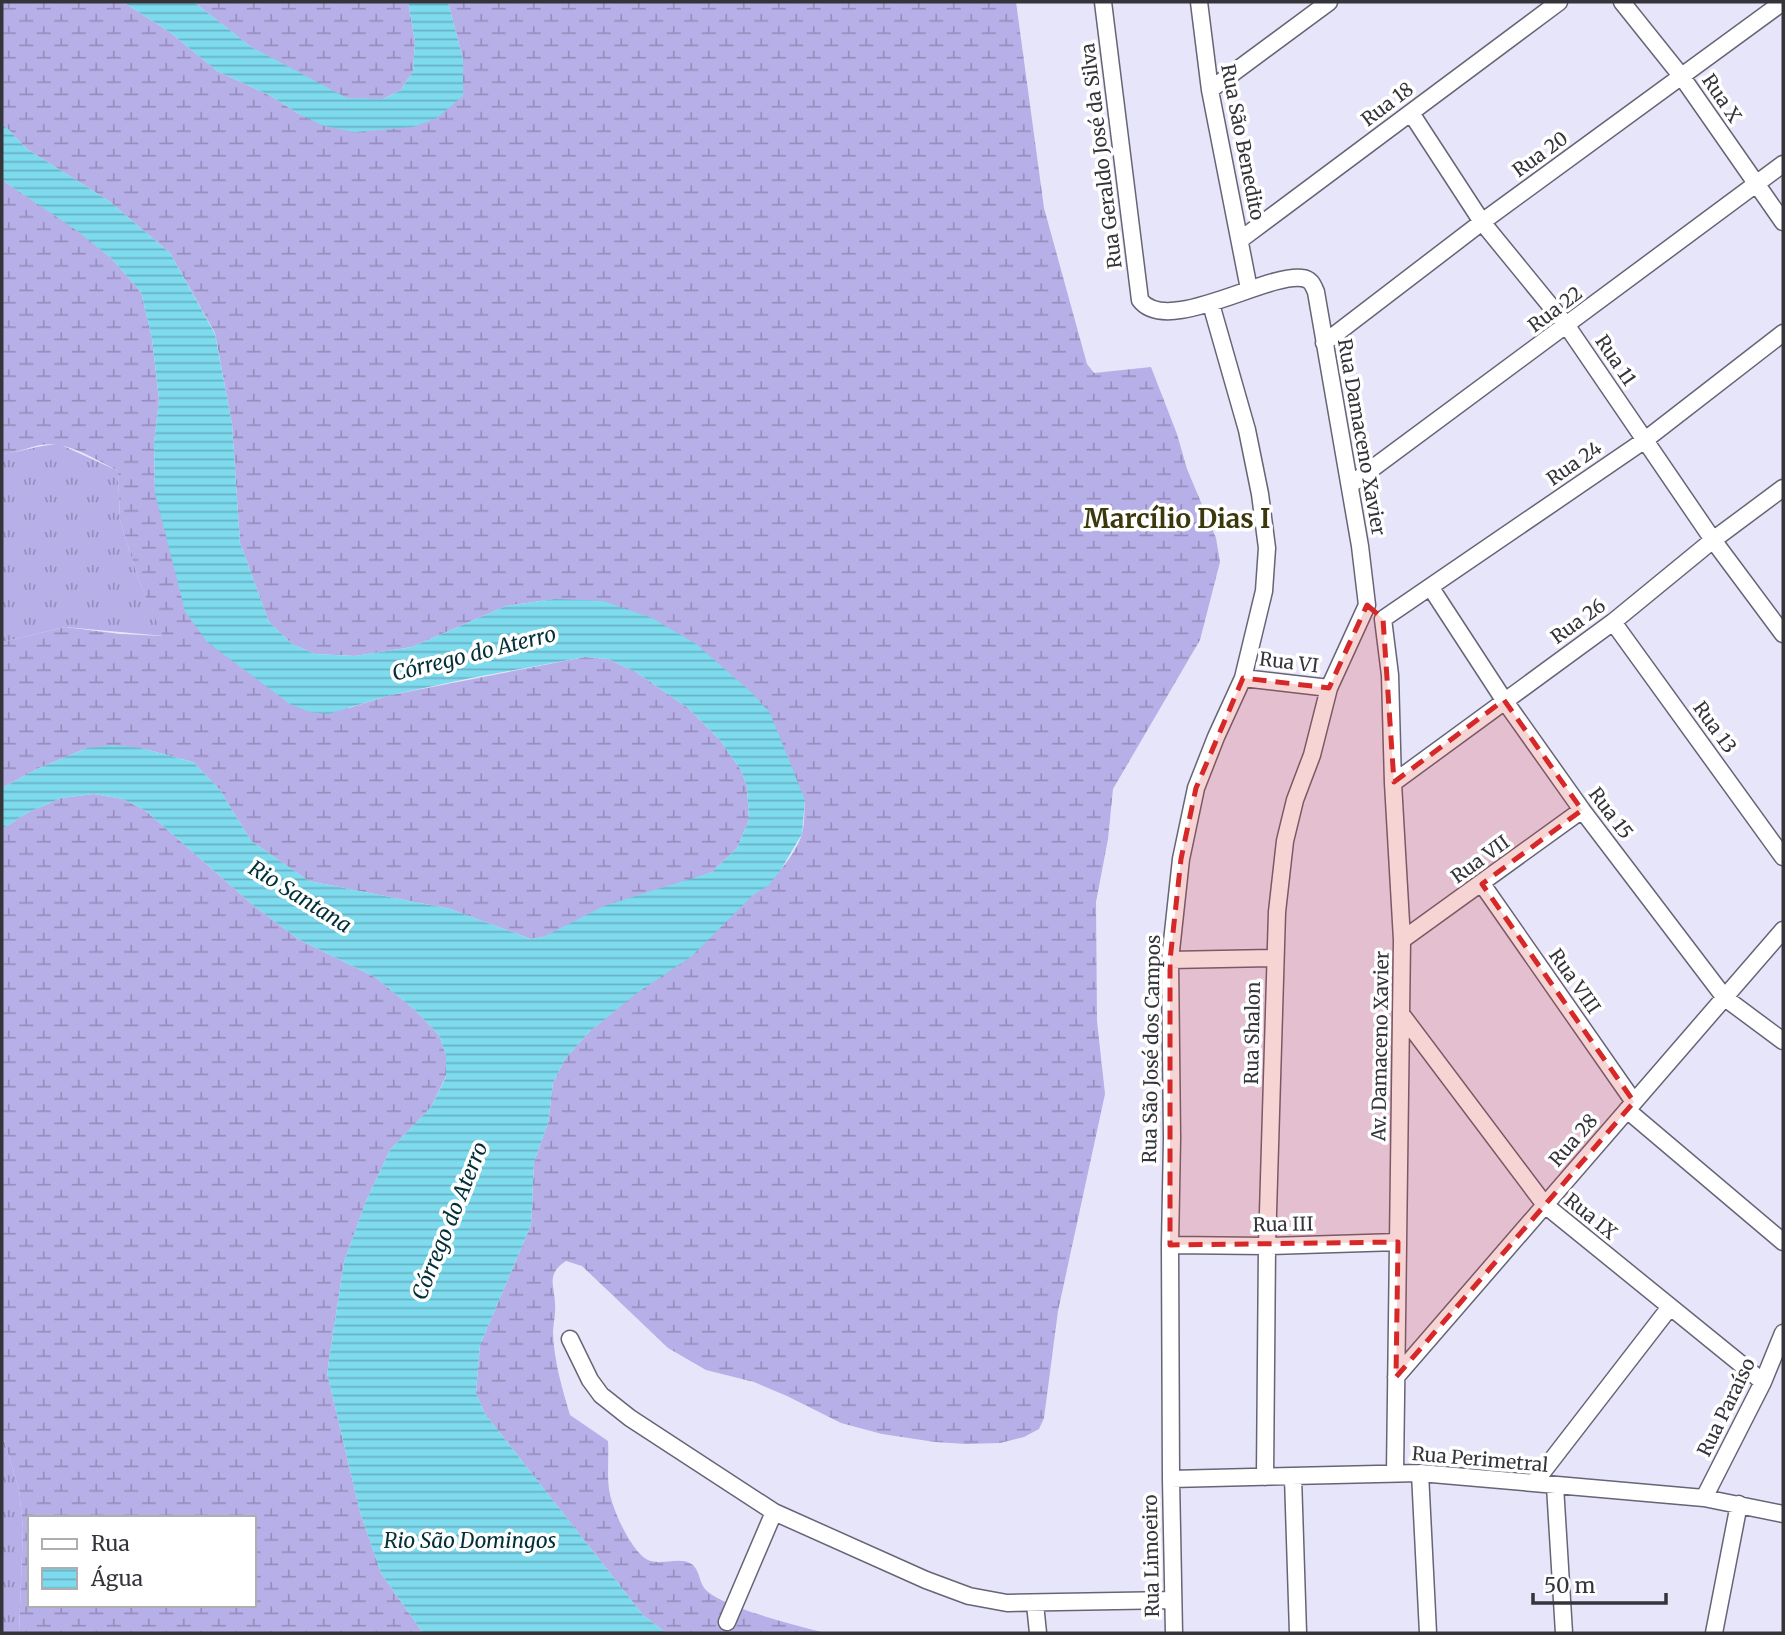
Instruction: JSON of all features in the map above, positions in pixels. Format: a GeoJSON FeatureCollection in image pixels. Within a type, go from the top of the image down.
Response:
{"type":"FeatureCollection","features":[{"type":"Feature","properties":{"kind":"street","name":"Rua Geraldo José da Silva"},"geometry":{"type":"LineString","coordinates":[[1103,2],[1138,293],[1143,304],[1155,309],[1175,311],[1211,304]]}},
{"type":"Feature","properties":{"kind":"street","name":"Rua São Benedito"},"geometry":{"type":"LineString","coordinates":[[1199,2],[1210,90],[1249,289]]}},
{"type":"Feature","properties":{"kind":"street"},"geometry":{"type":"LineString","coordinates":[[1210,90],[1329,2]]}},
{"type":"Feature","properties":{"kind":"street","name":"Rua 18"},"geometry":{"type":"LineString","coordinates":[[1240,240],[1559,2]]}},
{"type":"Feature","properties":{"kind":"street","name":"Rua X"},"geometry":{"type":"LineString","coordinates":[[1622,2],[1682,77],[1783,222]]}},
{"type":"Feature","properties":{"kind":"street","name":"Rua 20"},"geometry":{"type":"LineString","coordinates":[[1324,343],[1482,222],[1783,2]]}},
{"type":"Feature","properties":{"kind":"street","name":"Rua 11"},"geometry":{"type":"LineString","coordinates":[[1411,113],[1482,222],[1567,326],[1713,540],[1783,634]]}},
{"type":"Feature","properties":{"kind":"street","name":"Rua 22"},"geometry":{"type":"LineString","coordinates":[[1350,485],[1783,164]]}},
{"type":"Feature","properties":{"kind":"street","name":"Rua Damaceno Xavier"},"geometry":{"type":"LineString","coordinates":[[1249,289],[1303,278],[1312,282],[1316,292],[1350,485],[1367,605]]}},
{"type":"Feature","properties":{"kind":"street"},"geometry":{"type":"LineString","coordinates":[[1211,304],[1249,289]]}},
{"type":"Feature","properties":{"kind":"street","name":"Rua São José dos Campos"},"geometry":{"type":"LineString","coordinates":[[1171,1479],[1170,960],[1181,859],[1196,788],[1243,678],[1264,591],[1267,548],[1247,429],[1211,304]]}},
{"type":"Feature","properties":{"kind":"street","name":"Rua 24"},"geometry":{"type":"LineString","coordinates":[[1383,620],[1645,440],[1783,333]]}},
{"type":"Feature","properties":{"kind":"street","name":"Rua 26"},"geometry":{"type":"LineString","coordinates":[[1393,783],[1613,622],[1713,540],[1783,488]]}},
{"type":"Feature","properties":{"kind":"street","name":"Rua 15"},"geometry":{"type":"LineString","coordinates":[[1431,588],[1504,700],[1582,810],[1725,998],[1783,1041]]}},
{"type":"Feature","properties":{"kind":"street"},"geometry":{"type":"LineString","coordinates":[[1367,605],[1383,620]]}},
{"type":"Feature","properties":{"kind":"street","name":"Rua Shalon"},"geometry":{"type":"LineString","coordinates":[[1265,1477],[1274,958],[1285,841],[1312,755],[1329,688],[1367,605]]}},
{"type":"Feature","properties":{"kind":"street","name":"Av. Damaceno Xavier"},"geometry":{"type":"LineString","coordinates":[[1383,620],[1390,674],[1402,940],[1395,1473]]}},
{"type":"Feature","properties":{"kind":"street","name":"Rua 13"},"geometry":{"type":"LineString","coordinates":[[1613,622],[1783,857]]}},
{"type":"Feature","properties":{"kind":"street","name":"Rua VI"},"geometry":{"type":"LineString","coordinates":[[1243,678],[1329,688]]}},
{"type":"Feature","properties":{"kind":"street","name":"Rua VII"},"geometry":{"type":"LineString","coordinates":[[1402,940],[1582,810]]}},
{"type":"Feature","properties":{"kind":"street","name":"Rua VIII"},"geometry":{"type":"LineString","coordinates":[[1482,884],[1630,1106],[1783,1242]]}},
{"type":"Feature","properties":{"kind":"street","name":"Rua 28"},"geometry":{"type":"LineString","coordinates":[[1396,1377],[1783,930]]}},
{"type":"Feature","properties":{"kind":"street"},"geometry":{"type":"LineString","coordinates":[[1170,960],[1274,958]]}},
{"type":"Feature","properties":{"kind":"street","name":"Rua IX"},"geometry":{"type":"LineString","coordinates":[[1402,1015],[1545,1205],[1763,1382]]}},
{"type":"Feature","properties":{"kind":"street","name":"Rua III"},"geometry":{"type":"LineString","coordinates":[[1170,1245],[1267,1246],[1398,1242]]}},
{"type":"Feature","properties":{"kind":"street"},"geometry":{"type":"LineString","coordinates":[[1534,1483],[1670,1307]]}},
{"type":"Feature","properties":{"kind":"street","name":"Rua Paraíso"},"geometry":{"type":"LineString","coordinates":[[1704,1498],[1763,1382],[1783,1333]]}},
{"type":"Feature","properties":{"kind":"street"},"geometry":{"type":"LineString","coordinates":[[570,1339],[590,1380],[601,1395],[630,1418],[774,1512],[969,1597],[1035,1604],[1173,1600]]}},
{"type":"Feature","properties":{"kind":"street"},"geometry":{"type":"LineString","coordinates":[[1420,1473],[1428,1633]]}},
{"type":"Feature","properties":{"kind":"street","name":"Rua Perimetral"},"geometry":{"type":"LineString","coordinates":[[1171,1479],[1420,1473],[1704,1498],[1783,1514]]}},
{"type":"Feature","properties":{"kind":"street"},"geometry":{"type":"LineString","coordinates":[[1293,1477],[1298,1633]]}},
{"type":"Feature","properties":{"kind":"street","name":"Rua Limoeiro"},"geometry":{"type":"LineString","coordinates":[[1171,1479],[1174,1633]]}},
{"type":"Feature","properties":{"kind":"street"},"geometry":{"type":"LineString","coordinates":[[1555,1486],[1564,1633]]}},
{"type":"Feature","properties":{"kind":"street"},"geometry":{"type":"LineString","coordinates":[[1714,1633],[1739,1504]]}},
{"type":"Feature","properties":{"kind":"street"},"geometry":{"type":"LineString","coordinates":[[727,1622],[774,1512]]}},
{"type":"Feature","properties":{"kind":"street"},"geometry":{"type":"LineString","coordinates":[[1035,1604],[1038,1633]]}},
{"type":"Feature","properties":{"kind":"highlighted area"},"geometry":{"type":"Polygon","coordinates":[[[1367,605],[1383,619],[1394,782],[1504,700],[1582,810],[1482,884],[1634,1102],[1396,1377],[1398,1242],[1170,1245],[1170,960],[1181,859],[1196,788],[1243,678],[1329,688],[1367,605]]]}},
{"type":"Feature","properties":{"kind":"green space"},"geometry":{"type":"Polygon","coordinates":[[[2,2],[123,2],[171,33],[217,71],[271,96],[299,114],[355,132],[463,59],[448,2],[1016,2],[1044,208],[1087,364],[1094,373],[1151,367],[1177,434],[1187,469],[1216,538],[1220,562],[1200,640],[1113,789],[1108,839],[1096,902],[1097,1021],[1105,1094],[1058,1311],[1044,1418],[1039,1429],[1024,1437],[1000,1443],[966,1444],[882,1434],[841,1423],[754,1382],[706,1370],[668,1348],[582,1266],[566,1261],[553,1276],[555,1354],[570,1415],[608,1441],[611,1497],[618,1519],[637,1551],[651,1561],[688,1562],[697,1571],[705,1589],[726,1602],[825,1633],[666,1633],[643,1615],[485,1414],[476,1393],[480,1345],[531,1225],[534,1162],[548,1123],[553,1083],[565,1059],[589,1032],[776,875],[799,842],[804,825],[805,800],[554,599],[506,606],[412,647],[355,656],[315,654],[292,644],[269,622],[240,543],[232,424],[215,333],[170,253],[109,201],[27,149],[2,123],[2,2]]]}},
{"type":"Feature","properties":{"kind":"green space"},"geometry":{"type":"Polygon","coordinates":[[[194,2],[408,2],[415,41],[413,71],[401,90],[383,99],[347,99],[251,47],[194,2]]]}},
{"type":"Feature","properties":{"kind":"green space"},"geometry":{"type":"Polygon","coordinates":[[[2,180],[77,230],[111,258],[141,292],[152,339],[159,400],[154,444],[155,493],[278,694],[290,704],[349,708],[391,695],[585,657],[608,659],[636,672],[688,708],[719,739],[741,770],[747,787],[749,820],[737,848],[712,872],[543,937],[531,939],[450,909],[309,881],[251,841],[220,790],[193,762],[141,748],[87,748],[37,769],[2,788],[2,642],[65,627],[163,636],[140,584],[120,520],[118,471],[60,445],[40,445],[2,454],[2,180]]]}},
{"type":"Feature","properties":{"kind":"green space"},"geometry":{"type":"Polygon","coordinates":[[[59,444],[118,471],[120,520],[140,584],[164,636],[65,627],[2,642],[2,454],[59,444]]]}},
{"type":"Feature","properties":{"kind":"green space"},"geometry":{"type":"Polygon","coordinates":[[[94,794],[123,799],[146,811],[253,905],[298,939],[375,977],[415,1010],[439,1035],[446,1055],[446,1076],[431,1107],[390,1150],[366,1201],[344,1262],[327,1373],[360,1512],[381,1573],[423,1633],[19,1633],[23,1528],[19,1489],[2,1434],[2,829],[27,813],[61,798],[94,794]]]}},
{"type":"Feature","properties":{"kind":"green space"},"geometry":{"type":"Polygon","coordinates":[[[2,1434],[19,1489],[23,1528],[19,1633],[2,1633],[2,1434]]]}},
{"type":"Feature","properties":{"kind":"water"},"geometry":{"type":"Polygon","coordinates":[[[123,2],[194,2],[251,47],[347,98],[383,99],[401,90],[413,71],[415,41],[408,2],[448,2],[463,59],[463,96],[437,118],[413,127],[355,132],[324,126],[271,96],[217,71],[171,33],[123,2]]]}},
{"type":"Feature","properties":{"kind":"water","name":"Rio São Domingos"},"geometry":{"type":"Polygon","coordinates":[[[2,123],[27,149],[109,201],[170,253],[215,334],[232,424],[240,543],[269,622],[292,644],[315,654],[355,656],[412,647],[506,606],[554,599],[603,601],[652,618],[696,644],[751,692],[770,713],[805,800],[802,834],[768,886],[754,894],[692,956],[637,993],[589,1032],[565,1059],[553,1083],[548,1123],[534,1162],[531,1225],[480,1345],[476,1393],[485,1414],[643,1615],[666,1633],[423,1633],[381,1573],[360,1512],[327,1373],[344,1262],[366,1201],[390,1150],[431,1107],[446,1077],[446,1055],[439,1035],[415,1010],[375,977],[298,939],[253,905],[146,811],[123,799],[94,794],[61,798],[27,813],[2,829],[2,788],[37,769],[87,748],[113,745],[141,748],[193,762],[220,790],[251,841],[309,881],[450,909],[531,939],[543,937],[604,906],[712,872],[737,848],[749,820],[747,787],[741,770],[719,739],[688,708],[636,672],[608,659],[585,657],[471,678],[391,695],[328,714],[310,712],[290,704],[207,642],[185,611],[155,493],[154,444],[159,400],[152,339],[141,292],[111,258],[76,230],[2,180],[2,123]]]}},
{"type":"Feature","properties":{"kind":"district","name":"Marcílio Dias I"},"geometry":{"type":"Point","coordinates":[1177,519]}},
{"type":"Feature","properties":{"kind":"water label","name":"Córrego do Aterro"},"geometry":{"type":"Point","coordinates":[474,654]}},
{"type":"Feature","properties":{"kind":"water label","name":"Rio Santana"},"geometry":{"type":"Point","coordinates":[300,897]}},
{"type":"Feature","properties":{"kind":"water label","name":"Córrego do Aterro"},"geometry":{"type":"Point","coordinates":[450,1221]}}]}
